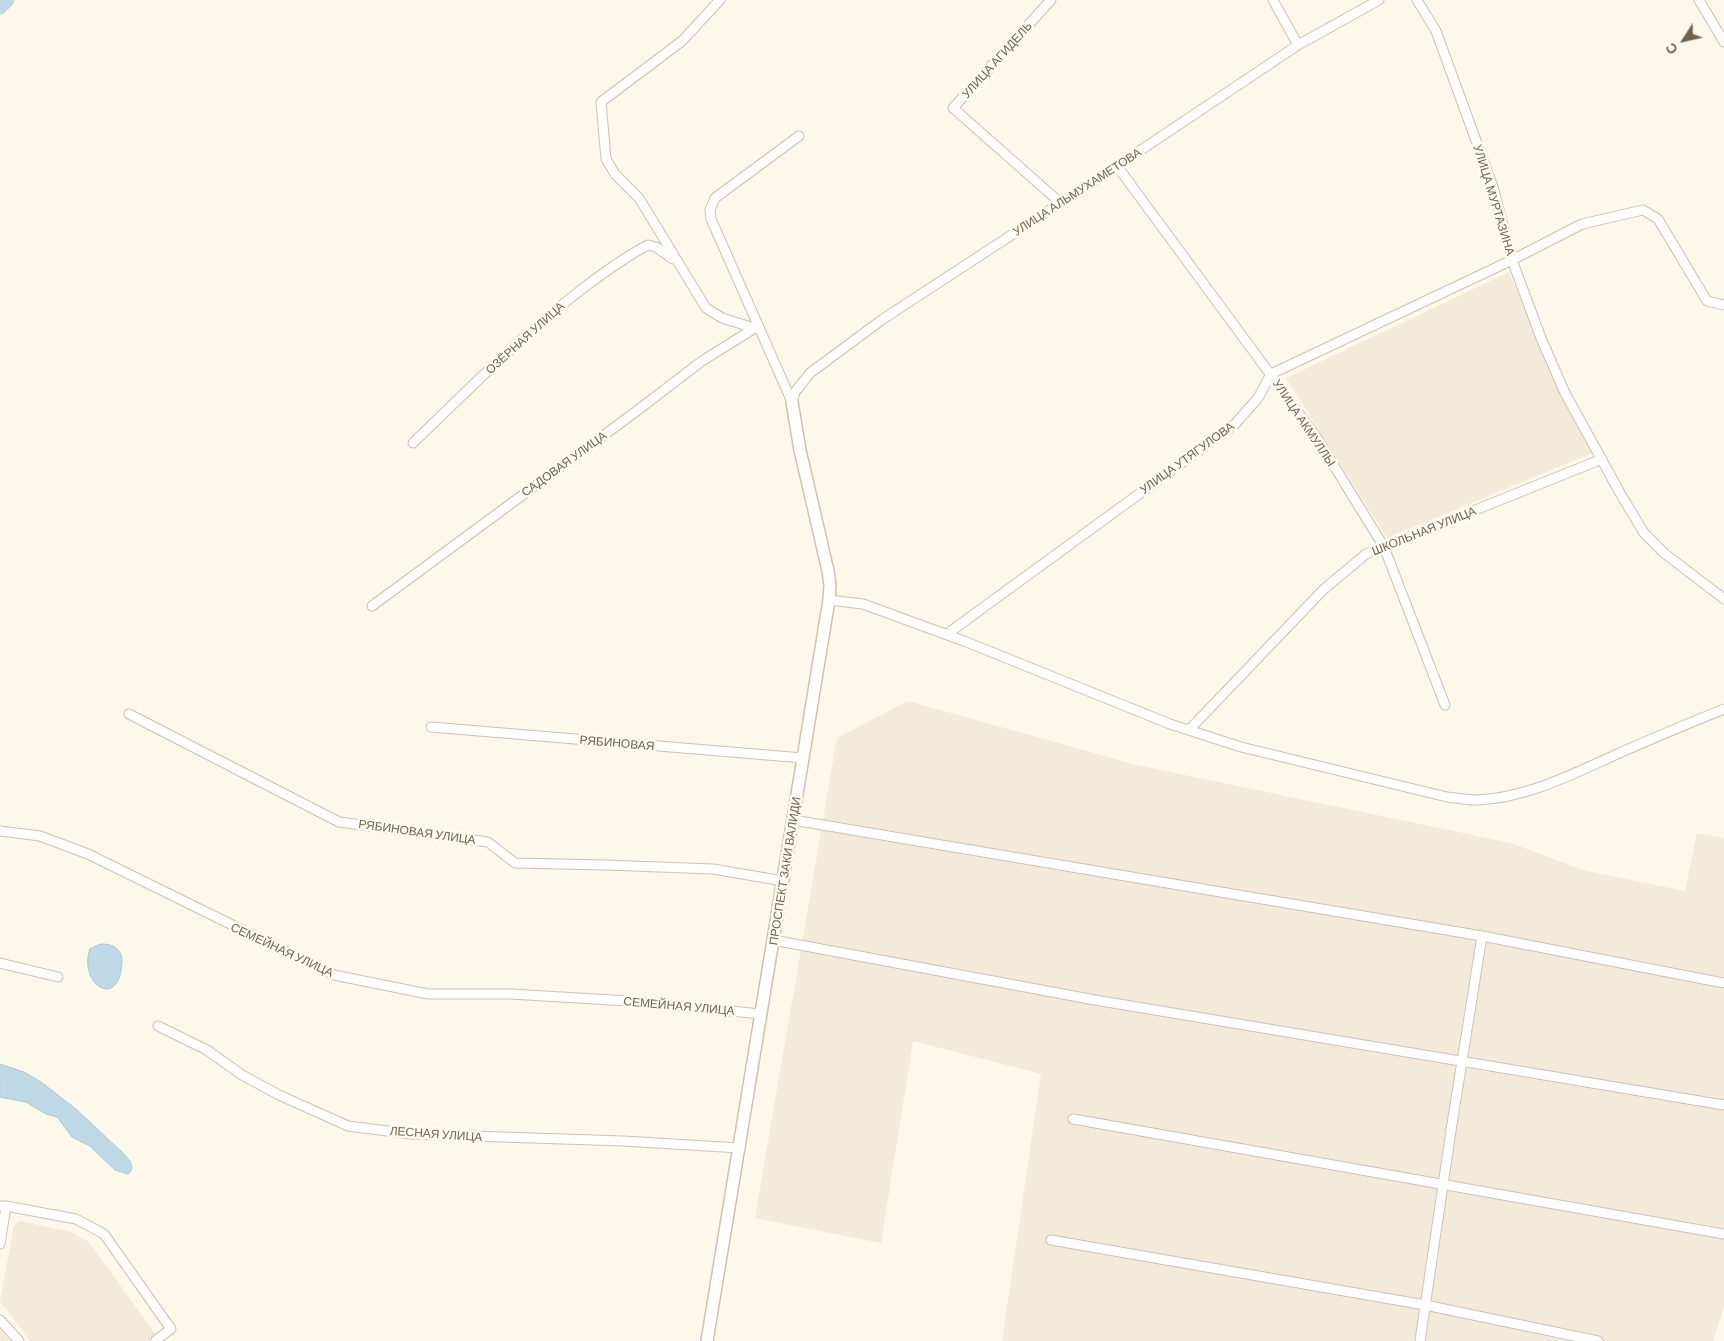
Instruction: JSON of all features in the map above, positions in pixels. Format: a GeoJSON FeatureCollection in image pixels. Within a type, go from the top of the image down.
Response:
{"type":"FeatureCollection","features":[{"type":"Feature","properties":{"kind":"street"},"geometry":{"type":"LineString","coordinates":[[720,0],[682,41],[601,102],[606,159],[615,174],[638,198],[706,308],[722,318],[756,327]]}},
{"type":"Feature","properties":{"kind":"street","name":"УЛИЦА АГИДЕЛЬ"},"geometry":{"type":"LineString","coordinates":[[1051,0],[953,108],[1055,198]]}},
{"type":"Feature","properties":{"kind":"street"},"geometry":{"type":"LineString","coordinates":[[1273,0],[1298,46]]}},
{"type":"Feature","properties":{"kind":"street","name":"УЛИЦА АЛЬМУХАМЕТОВА"},"geometry":{"type":"LineString","coordinates":[[792,402],[800,383],[825,360],[891,313],[1298,46],[1379,0]]}},
{"type":"Feature","properties":{"kind":"street","name":"УЛИЦА МУРТАЗИНА"},"geometry":{"type":"LineString","coordinates":[[1417,0],[1436,31],[1493,188],[1512,260],[1582,224],[1643,210],[1658,219],[1707,301],[1724,305]]}},
{"type":"Feature","properties":{"kind":"street"},"geometry":{"type":"LineString","coordinates":[[1699,0],[1724,42]]}},
{"type":"Feature","properties":{"kind":"street"},"geometry":{"type":"LineString","coordinates":[[792,402],[756,327],[711,218],[710,210],[716,198],[799,136]]}},
{"type":"Feature","properties":{"kind":"street","name":"УЛИЦА АКМУЛЛЫ"},"geometry":{"type":"LineString","coordinates":[[1117,166],[1315,435],[1384,547],[1445,705]]}},
{"type":"Feature","properties":{"kind":"street","name":"ОЗЁРНАЯ УЛИЦА"},"geometry":{"type":"LineString","coordinates":[[413,443],[521,339],[550,313],[599,276],[648,245],[656,247],[676,261]]}},
{"type":"Feature","properties":{"kind":"street"},"geometry":{"type":"LineString","coordinates":[[1271,374],[1512,260],[1541,338],[1565,393],[1644,533],[1664,553],[1724,599]]}},
{"type":"Feature","properties":{"kind":"street","name":"САДОВАЯ УЛИЦА"},"geometry":{"type":"LineString","coordinates":[[372,606],[702,361],[756,327]]}},
{"type":"Feature","properties":{"kind":"street","name":"УЛИЦА УТЯГУЛОВА"},"geometry":{"type":"LineString","coordinates":[[947,634],[1235,424],[1258,398],[1271,374]]}},
{"type":"Feature","properties":{"kind":"street","name":"ПРОСПЕКТ ЗАКИ ВАЛИДИ"},"geometry":{"type":"LineString","coordinates":[[707,1341],[829,600],[830,585],[828,571],[800,450],[792,402]]}},
{"type":"Feature","properties":{"kind":"street","name":"ШКОЛЬНАЯ УЛИЦА"},"geometry":{"type":"LineString","coordinates":[[1188,730],[1323,590],[1366,554],[1602,459]]}},
{"type":"Feature","properties":{"kind":"street"},"geometry":{"type":"LineString","coordinates":[[829,600],[863,604],[947,634],[1188,730],[1241,747],[1447,796],[1476,800],[1510,795],[1567,777],[1724,709]]}},
{"type":"Feature","properties":{"kind":"street","name":"РЯБИНОВАЯ УЛИЦА"},"geometry":{"type":"LineString","coordinates":[[129,714],[339,822],[488,842],[515,864],[713,869],[783,882]]}},
{"type":"Feature","properties":{"kind":"street","name":"РЯБИНОВАЯ"},"geometry":{"type":"LineString","coordinates":[[431,727],[803,758]]}},
{"type":"Feature","properties":{"kind":"street"},"geometry":{"type":"LineString","coordinates":[[793,820],[1482,936],[1724,983]]}},
{"type":"Feature","properties":{"kind":"street","name":"СЕМЕЙНАЯ УЛИЦА"},"geometry":{"type":"LineString","coordinates":[[0,831],[40,836],[88,854],[334,975],[428,994],[511,994],[599,999],[761,1014]]}},
{"type":"Feature","properties":{"kind":"street"},"geometry":{"type":"LineString","coordinates":[[1420,1341],[1482,936]]}},
{"type":"Feature","properties":{"kind":"street"},"geometry":{"type":"LineString","coordinates":[[773,940],[1095,1000],[1724,1105]]}},
{"type":"Feature","properties":{"kind":"street"},"geometry":{"type":"LineString","coordinates":[[0,963],[58,977]]}},
{"type":"Feature","properties":{"kind":"street","name":"ЛЕСНАЯ УЛИЦА"},"geometry":{"type":"LineString","coordinates":[[158,1026],[207,1050],[242,1075],[280,1095],[348,1126],[411,1134],[623,1141],[740,1148]]}},
{"type":"Feature","properties":{"kind":"street"},"geometry":{"type":"LineString","coordinates":[[1073,1119],[1724,1234]]}},
{"type":"Feature","properties":{"kind":"street"},"geometry":{"type":"LineString","coordinates":[[0,1244],[3,1206],[76,1219],[104,1234],[171,1329],[155,1341]]}},
{"type":"Feature","properties":{"kind":"street"},"geometry":{"type":"LineString","coordinates":[[1051,1240],[1425,1305],[1598,1341]]}},
{"type":"Feature","properties":{"kind":"street"},"geometry":{"type":"LineString","coordinates":[[0,1320],[19,1341]]}},
{"type":"Feature","properties":{"kind":"shaded area"},"geometry":{"type":"Polygon","coordinates":[[[1509,272],[1563,394],[1595,452],[1387,538],[1286,378],[1509,272]]]}},
{"type":"Feature","properties":{"kind":"shaded area"},"geometry":{"type":"Polygon","coordinates":[[[908,701],[1137,765],[1511,843],[1586,871],[1685,891],[1697,833],[1724,838],[1724,1306],[1713,1341],[1002,1341],[1041,1074],[913,1041],[881,1243],[755,1218],[837,738],[908,701]]]}},
{"type":"Feature","properties":{"kind":"shaded area"},"geometry":{"type":"Polygon","coordinates":[[[20,1221],[71,1232],[89,1242],[156,1335],[148,1341],[30,1341],[0,1301],[14,1225],[20,1221]]]}},
{"type":"Feature","properties":{"kind":"shaded area"},"geometry":{"type":"Polygon","coordinates":[[[0,1323],[13,1341],[0,1341],[0,1323]]]}},
{"type":"Feature","properties":{"kind":"water"},"geometry":{"type":"Polygon","coordinates":[[[101,944],[115,947],[122,958],[120,975],[115,985],[108,989],[101,988],[94,982],[88,962],[90,949],[101,944]]]}},
{"type":"Feature","properties":{"kind":"water"},"geometry":{"type":"Polygon","coordinates":[[[0,1064],[24,1072],[41,1082],[77,1110],[125,1155],[132,1167],[130,1172],[128,1174],[115,1170],[90,1146],[72,1137],[58,1118],[46,1114],[26,1102],[0,1097],[0,1064]]]}},
{"type":"Feature","properties":{"kind":"waterway"},"geometry":{"type":"LineString","coordinates":[[0,7],[7,0]]}}]}
